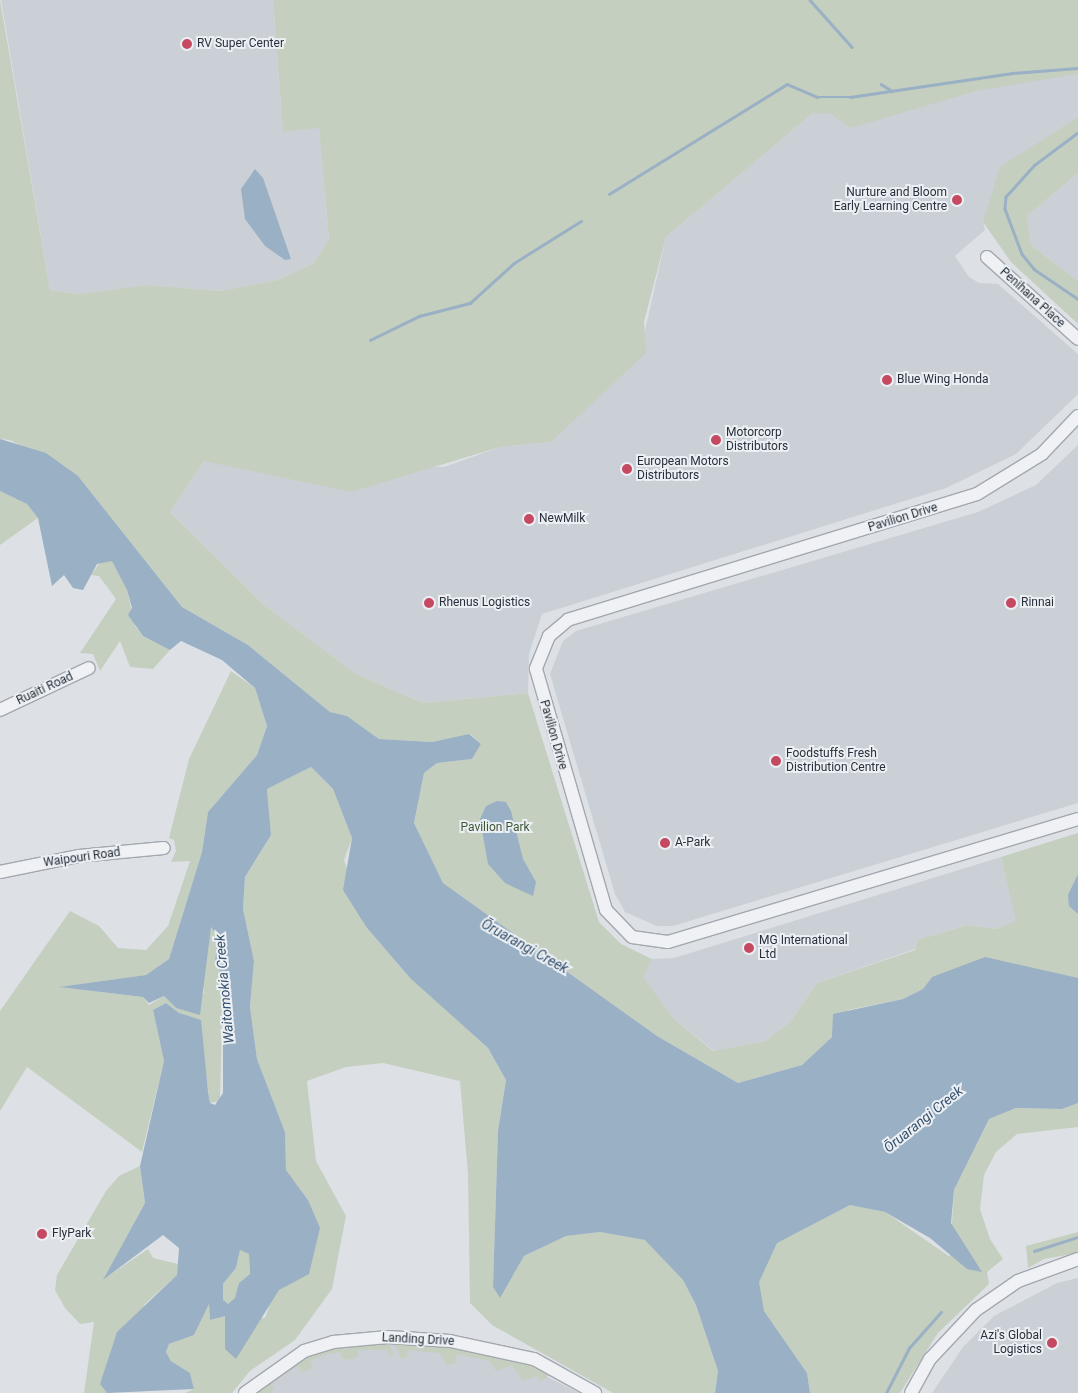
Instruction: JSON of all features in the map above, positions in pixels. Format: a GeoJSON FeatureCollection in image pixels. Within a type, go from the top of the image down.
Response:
{"type":"FeatureCollection","features":[{"type":"Feature","properties":{"kind":"street","name":"Penihana Place"},"geometry":{"type":"LineString","coordinates":[[986,257],[1078,339]]}},
{"type":"Feature","properties":{"kind":"street","name":"Pavilion Drive"},"geometry":{"type":"LineString","coordinates":[[1078,416],[1042,454],[976,494],[568,620],[549,636],[536,669],[606,910],[622,931],[654,943],[1078,819]]}},
{"type":"Feature","properties":{"kind":"street","name":"Ruaiti Road"},"geometry":{"type":"LineString","coordinates":[[0,710],[89,668]]}},
{"type":"Feature","properties":{"kind":"street","name":"Waipouri Road"},"geometry":{"type":"LineString","coordinates":[[0,872],[79,856],[164,848]]}},
{"type":"Feature","properties":{"kind":"street"},"geometry":{"type":"LineString","coordinates":[[912,1393],[930,1359],[976,1310],[1018,1281],[1078,1259]]}},
{"type":"Feature","properties":{"kind":"street","name":"Landing Drive"},"geometry":{"type":"LineString","coordinates":[[245,1393],[304,1351],[333,1342],[388,1337],[450,1341],[534,1359],[595,1393]]}},
{"type":"Feature","properties":{"kind":"shaded area"},"geometry":{"type":"Polygon","coordinates":[[[1,0],[273,0],[283,132],[319,127],[329,239],[314,263],[278,280],[220,291],[147,285],[77,294],[50,290],[1,0]]]}},
{"type":"Feature","properties":{"kind":"shaded area"},"geometry":{"type":"Polygon","coordinates":[[[1078,74],[1078,117],[1031,151],[983,221],[985,230],[955,256],[969,277],[979,283],[998,284],[1078,354],[1078,394],[1016,454],[946,488],[542,614],[529,654],[528,693],[423,703],[356,674],[264,605],[170,512],[204,461],[444,467],[500,447],[551,442],[644,335],[666,237],[813,113],[1078,74]]]}},
{"type":"Feature","properties":{"kind":"shaded area"},"geometry":{"type":"Polygon","coordinates":[[[1078,173],[1078,281],[1031,245],[1027,216],[1078,173]]]}},
{"type":"Feature","properties":{"kind":"shaded area"},"geometry":{"type":"Polygon","coordinates":[[[1078,445],[1078,803],[673,926],[657,926],[625,912],[615,894],[550,674],[563,641],[576,631],[978,512],[1036,485],[1078,445]]]}},
{"type":"Feature","properties":{"kind":"shaded area"},"geometry":{"type":"Polygon","coordinates":[[[1001,857],[1017,921],[996,929],[968,925],[917,940],[915,949],[817,983],[790,1022],[765,1041],[714,1051],[673,1018],[642,977],[652,959],[674,958],[1001,857]]]}},
{"type":"Feature","properties":{"kind":"shaded area"},"geometry":{"type":"Polygon","coordinates":[[[1078,1278],[1078,1393],[932,1393],[963,1347],[994,1316],[1057,1283],[1078,1278]]]}},
{"type":"Feature","properties":{"kind":"shaded area"},"geometry":{"type":"Polygon","coordinates":[[[434,1345],[528,1367],[579,1393],[255,1393],[294,1363],[347,1346],[434,1345]]]}},
{"type":"Feature","properties":{"kind":"green space","name":"Pavilion Park"},"geometry":{"type":"Polygon","coordinates":[[[0,0],[50,290],[77,294],[147,285],[220,291],[278,280],[314,263],[329,239],[319,128],[283,132],[273,0],[1078,0],[1078,74],[976,91],[851,128],[831,114],[813,113],[666,237],[644,322],[646,353],[551,442],[500,447],[351,492],[204,461],[170,512],[264,605],[356,674],[423,703],[528,693],[599,922],[621,944],[652,959],[643,977],[673,1018],[713,1051],[765,1041],[790,1022],[817,983],[915,950],[917,940],[968,925],[996,929],[1016,921],[1001,857],[1078,833],[1078,978],[932,977],[923,989],[903,999],[848,1010],[832,1037],[802,1065],[738,1083],[657,1036],[443,883],[414,823],[424,773],[437,763],[472,759],[481,744],[470,734],[432,742],[379,739],[347,716],[330,712],[248,645],[182,607],[78,476],[10,440],[0,439],[0,0]]]}},
{"type":"Feature","properties":{"kind":"green space"},"geometry":{"type":"Polygon","coordinates":[[[1078,117],[1078,173],[1027,216],[1031,245],[1078,281],[1078,324],[1011,262],[983,222],[1000,167],[1078,117]]]}},
{"type":"Feature","properties":{"kind":"green space"},"geometry":{"type":"Polygon","coordinates":[[[0,491],[27,504],[38,518],[0,545],[0,491]]]}},
{"type":"Feature","properties":{"kind":"green space"},"geometry":{"type":"Polygon","coordinates":[[[113,560],[127,590],[135,626],[143,636],[170,650],[153,669],[130,667],[120,641],[100,671],[93,654],[80,653],[116,599],[99,576],[91,575],[101,561],[113,560]]]}},
{"type":"Feature","properties":{"kind":"green space"},"geometry":{"type":"Polygon","coordinates":[[[231,671],[255,688],[267,726],[257,755],[208,812],[202,852],[169,959],[146,975],[60,987],[143,997],[149,1005],[164,996],[176,1008],[204,993],[202,978],[211,927],[218,938],[215,961],[223,979],[220,1101],[210,1103],[204,1060],[179,1013],[166,1003],[153,1010],[164,1061],[142,1152],[27,1067],[0,1111],[0,1011],[70,911],[99,926],[118,948],[146,950],[168,926],[190,861],[171,862],[176,851],[174,840],[169,838],[189,759],[231,671]]]}},
{"type":"Feature","properties":{"kind":"green space"},"geometry":{"type":"Polygon","coordinates":[[[311,767],[333,789],[352,838],[344,860],[367,928],[411,979],[488,1048],[506,1080],[498,1131],[493,1287],[500,1297],[524,1256],[566,1236],[600,1232],[646,1240],[683,1280],[696,1305],[718,1371],[715,1393],[613,1393],[492,1325],[470,1303],[468,1174],[460,1081],[383,1063],[346,1067],[307,1081],[316,1161],[346,1216],[332,1289],[295,1340],[250,1371],[232,1393],[185,1393],[194,1389],[190,1373],[171,1361],[166,1352],[169,1344],[194,1335],[209,1304],[210,1320],[225,1316],[265,1318],[308,1200],[286,1170],[285,1132],[257,1059],[250,1007],[254,961],[243,909],[245,877],[271,835],[267,789],[311,767]]]}},
{"type":"Feature","properties":{"kind":"green space"},"geometry":{"type":"Polygon","coordinates":[[[1078,1103],[1078,1127],[1017,1134],[996,1152],[984,1175],[980,1209],[990,1239],[1003,1259],[987,1272],[989,1284],[938,1333],[900,1393],[810,1393],[807,1373],[764,1311],[758,1282],[776,1243],[850,1205],[885,1212],[950,1257],[954,1190],[989,1119],[1016,1108],[1062,1109],[1078,1103]]]}},
{"type":"Feature","properties":{"kind":"green space"},"geometry":{"type":"Polygon","coordinates":[[[140,1166],[145,1203],[104,1279],[148,1249],[153,1258],[178,1264],[177,1275],[145,1304],[100,1383],[107,1393],[84,1393],[94,1322],[80,1324],[65,1308],[55,1290],[57,1275],[106,1191],[119,1176],[140,1166]]]}},
{"type":"Feature","properties":{"kind":"green space"},"geometry":{"type":"Polygon","coordinates":[[[1078,1232],[1078,1253],[1044,1259],[1028,1268],[1026,1246],[1078,1232]]]}},
{"type":"Feature","properties":{"kind":"green space"},"geometry":{"type":"Polygon","coordinates":[[[240,1250],[249,1253],[250,1274],[239,1283],[236,1298],[228,1304],[223,1300],[223,1284],[236,1268],[240,1250]]]}},
{"type":"Feature","properties":{"kind":"green space"},"geometry":{"type":"Polygon","coordinates":[[[389,1342],[393,1354],[388,1356],[388,1350],[358,1350],[358,1356],[350,1360],[342,1358],[341,1352],[324,1355],[310,1361],[313,1368],[302,1372],[298,1366],[285,1374],[271,1384],[274,1389],[270,1393],[250,1393],[277,1370],[321,1348],[389,1342]]]}},
{"type":"Feature","properties":{"kind":"green space"},"geometry":{"type":"Polygon","coordinates":[[[395,1343],[443,1345],[521,1361],[549,1375],[541,1382],[538,1376],[523,1381],[512,1365],[496,1371],[490,1361],[457,1354],[455,1363],[447,1365],[439,1353],[408,1350],[407,1357],[401,1359],[395,1343]]]}},
{"type":"Feature","properties":{"kind":"water"},"geometry":{"type":"Polygon","coordinates":[[[255,169],[263,178],[291,259],[285,260],[265,246],[245,219],[241,189],[255,169]]]}},
{"type":"Feature","properties":{"kind":"water","name":"Waitomokia Creek"},"geometry":{"type":"Polygon","coordinates":[[[0,439],[46,453],[78,476],[182,607],[248,645],[330,712],[347,716],[379,739],[432,742],[469,734],[481,744],[472,759],[437,763],[424,773],[414,823],[443,883],[657,1036],[738,1083],[802,1065],[832,1037],[833,1014],[903,999],[923,989],[932,977],[985,957],[1078,978],[1078,1103],[1062,1109],[1016,1108],[989,1119],[954,1190],[951,1223],[982,1272],[967,1269],[930,1238],[885,1212],[850,1205],[777,1243],[759,1282],[764,1311],[807,1373],[810,1393],[715,1393],[718,1371],[696,1305],[683,1280],[645,1240],[600,1232],[566,1236],[524,1256],[500,1298],[493,1287],[498,1131],[506,1080],[488,1048],[411,979],[367,928],[343,890],[352,838],[333,789],[311,767],[267,789],[271,835],[245,877],[243,909],[254,961],[250,1007],[257,1059],[285,1132],[286,1170],[308,1200],[320,1228],[309,1274],[279,1290],[236,1359],[225,1349],[225,1316],[210,1320],[209,1304],[194,1335],[169,1344],[166,1352],[171,1361],[190,1373],[194,1389],[107,1393],[100,1384],[117,1332],[177,1275],[179,1248],[163,1235],[103,1280],[145,1203],[140,1166],[164,1061],[153,1010],[166,1003],[179,1013],[201,1020],[208,1091],[210,1103],[215,1105],[223,1093],[223,979],[215,961],[218,938],[211,927],[200,1015],[176,1008],[164,996],[149,1003],[143,997],[59,987],[146,975],[169,959],[202,852],[208,812],[257,755],[267,726],[255,688],[222,660],[181,641],[170,650],[143,636],[128,615],[132,608],[127,590],[112,561],[97,564],[83,590],[73,588],[64,575],[52,586],[38,518],[27,504],[0,491],[0,439]],[[240,1250],[236,1268],[223,1284],[223,1300],[228,1304],[235,1298],[239,1283],[250,1274],[249,1254],[240,1250]]]}},
{"type":"Feature","properties":{"kind":"water"},"geometry":{"type":"Polygon","coordinates":[[[497,801],[506,802],[511,811],[523,859],[536,882],[533,896],[505,883],[488,864],[480,819],[486,806],[497,801]]]}},
{"type":"Feature","properties":{"kind":"water"},"geometry":{"type":"Polygon","coordinates":[[[1078,874],[1078,914],[1069,906],[1068,895],[1078,874]]]}},
{"type":"Feature","properties":{"kind":"waterway"},"geometry":{"type":"LineString","coordinates":[[810,0],[852,47]]}},
{"type":"Feature","properties":{"kind":"waterway"},"geometry":{"type":"LineString","coordinates":[[609,194],[787,84],[817,97],[850,97],[1012,73],[1078,68]]}},
{"type":"Feature","properties":{"kind":"waterway"},"geometry":{"type":"LineString","coordinates":[[881,84],[892,91]]}},
{"type":"Feature","properties":{"kind":"waterway","name":"Ōruarangi Creek"},"geometry":{"type":"LineString","coordinates":[[1078,133],[1035,165],[1006,197],[1005,209],[1022,254],[1034,269],[1078,299]]}},
{"type":"Feature","properties":{"kind":"waterway"},"geometry":{"type":"LineString","coordinates":[[370,340],[419,316],[470,303],[514,263],[581,221]]}},
{"type":"Feature","properties":{"kind":"waterway"},"geometry":{"type":"LineString","coordinates":[[1034,1251],[1078,1237]]}},
{"type":"Feature","properties":{"kind":"waterway"},"geometry":{"type":"LineString","coordinates":[[886,1393],[909,1348],[941,1312]]}},
{"type":"Feature","properties":{"kind":"place","name":"RV Super Center"},"geometry":{"type":"Point","coordinates":[187,44]}},
{"type":"Feature","properties":{"kind":"place","name":"Nurture and Bloom Early Learning Centre"},"geometry":{"type":"Point","coordinates":[957,200]}},
{"type":"Feature","properties":{"kind":"place","name":"Blue Wing Honda"},"geometry":{"type":"Point","coordinates":[887,380]}},
{"type":"Feature","properties":{"kind":"place","name":"Motorcorp Distributors"},"geometry":{"type":"Point","coordinates":[716,440]}},
{"type":"Feature","properties":{"kind":"place","name":"European Motors Distributors"},"geometry":{"type":"Point","coordinates":[627,469]}},
{"type":"Feature","properties":{"kind":"place","name":"NewMilk"},"geometry":{"type":"Point","coordinates":[529,519]}},
{"type":"Feature","properties":{"kind":"place","name":"Rhenus Logistics"},"geometry":{"type":"Point","coordinates":[429,603]}},
{"type":"Feature","properties":{"kind":"place","name":"Rinnai"},"geometry":{"type":"Point","coordinates":[1011,603]}},
{"type":"Feature","properties":{"kind":"place","name":"Foodstuffs Fresh Distribution Centre"},"geometry":{"type":"Point","coordinates":[776,761]}},
{"type":"Feature","properties":{"kind":"place","name":"A-Park"},"geometry":{"type":"Point","coordinates":[665,843]}},
{"type":"Feature","properties":{"kind":"place","name":"MG International Ltd"},"geometry":{"type":"Point","coordinates":[749,948]}},
{"type":"Feature","properties":{"kind":"place","name":"FlyPark"},"geometry":{"type":"Point","coordinates":[42,1234]}},
{"type":"Feature","properties":{"kind":"place","name":"Azi's Global Logistics"},"geometry":{"type":"Point","coordinates":[1052,1343]}}]}
